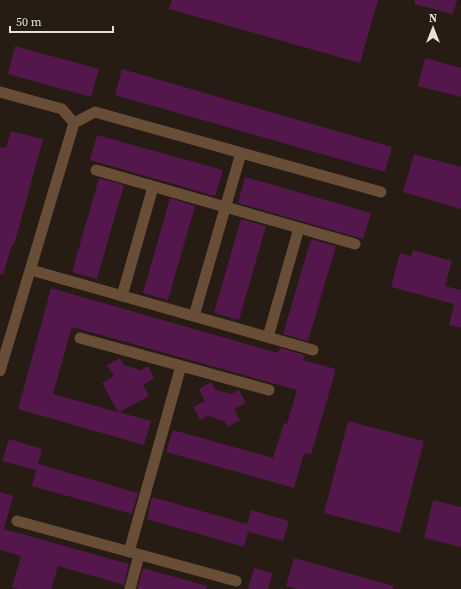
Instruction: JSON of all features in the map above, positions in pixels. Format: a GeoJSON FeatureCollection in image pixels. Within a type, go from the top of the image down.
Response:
{"type":"FeatureCollection","features":[{"type":"Feature","properties":{"kind":"street"},"geometry":{"type":"LineString","coordinates":[[0,92],[62,109],[74,123]]}},
{"type":"Feature","properties":{"kind":"street"},"geometry":{"type":"LineString","coordinates":[[0,371],[74,123],[95,112],[381,192]]}},
{"type":"Feature","properties":{"kind":"street"},"geometry":{"type":"LineString","coordinates":[[194,316],[241,153]]}},
{"type":"Feature","properties":{"kind":"street"},"geometry":{"type":"LineString","coordinates":[[96,170],[355,244]]}},
{"type":"Feature","properties":{"kind":"street"},"geometry":{"type":"LineString","coordinates":[[122,296],[153,187]]}},
{"type":"Feature","properties":{"kind":"street"},"geometry":{"type":"LineString","coordinates":[[268,337],[300,228]]}},
{"type":"Feature","properties":{"kind":"street"},"geometry":{"type":"LineString","coordinates":[[31,270],[313,350]]}},
{"type":"Feature","properties":{"kind":"street"},"geometry":{"type":"LineString","coordinates":[[80,338],[269,390]]}},
{"type":"Feature","properties":{"kind":"street"},"geometry":{"type":"LineString","coordinates":[[130,589],[134,554],[181,366]]}},
{"type":"Feature","properties":{"kind":"street"},"geometry":{"type":"LineString","coordinates":[[17,521],[236,581]]}},
{"type":"Feature","properties":{"kind":"building"},"geometry":{"type":"Polygon","coordinates":[[[172,0],[378,0],[360,63],[169,9],[172,0]]]}},
{"type":"Feature","properties":{"kind":"building"},"geometry":{"type":"Polygon","coordinates":[[[415,0],[457,0],[453,14],[414,4],[415,0]]]}},
{"type":"Feature","properties":{"kind":"building"},"geometry":{"type":"Polygon","coordinates":[[[15,46],[99,69],[91,97],[8,74],[15,46]]]}},
{"type":"Feature","properties":{"kind":"building"},"geometry":{"type":"Polygon","coordinates":[[[425,58],[461,68],[461,97],[418,86],[425,58]]]}},
{"type":"Feature","properties":{"kind":"building"},"geometry":{"type":"Polygon","coordinates":[[[122,69],[392,147],[385,172],[115,95],[122,69]]]}},
{"type":"Feature","properties":{"kind":"building"},"geometry":{"type":"Polygon","coordinates":[[[11,131],[43,139],[14,245],[12,245],[3,274],[0,274],[0,147],[6,148],[11,131]]]}},
{"type":"Feature","properties":{"kind":"building"},"geometry":{"type":"Polygon","coordinates":[[[97,135],[223,170],[215,196],[90,160],[97,135]]]}},
{"type":"Feature","properties":{"kind":"building"},"geometry":{"type":"Polygon","coordinates":[[[414,154],[461,167],[461,209],[403,192],[414,154]]]}},
{"type":"Feature","properties":{"kind":"building"},"geometry":{"type":"Polygon","coordinates":[[[245,177],[371,213],[363,239],[238,203],[245,177]]]}},
{"type":"Feature","properties":{"kind":"building"},"geometry":{"type":"Polygon","coordinates":[[[99,178],[124,185],[97,279],[72,272],[99,178]]]}},
{"type":"Feature","properties":{"kind":"building"},"geometry":{"type":"Polygon","coordinates":[[[170,198],[195,206],[168,300],[143,293],[170,198]]]}},
{"type":"Feature","properties":{"kind":"building"},"geometry":{"type":"Polygon","coordinates":[[[241,219],[266,226],[239,320],[214,313],[241,219]]]}},
{"type":"Feature","properties":{"kind":"building"},"geometry":{"type":"Polygon","coordinates":[[[311,239],[336,246],[308,341],[283,334],[311,239]]]}},
{"type":"Feature","properties":{"kind":"building"},"geometry":{"type":"Polygon","coordinates":[[[413,250],[452,261],[445,286],[461,290],[461,328],[449,325],[454,304],[391,287],[400,253],[411,256],[413,250]]]}},
{"type":"Feature","properties":{"kind":"building"},"geometry":{"type":"Polygon","coordinates":[[[51,288],[278,353],[280,348],[305,355],[303,360],[336,369],[311,455],[304,453],[294,488],[166,452],[173,430],[273,458],[284,423],[287,424],[297,390],[72,327],[53,394],[118,412],[102,383],[114,376],[107,365],[120,358],[124,365],[140,370],[148,366],[154,378],[143,385],[149,396],[119,412],[151,421],[144,445],[18,409],[51,288]]]}},
{"type":"Feature","properties":{"kind":"building"},"geometry":{"type":"Polygon","coordinates":[[[211,382],[216,390],[232,394],[239,390],[246,403],[234,409],[240,420],[228,427],[224,421],[208,416],[200,420],[193,407],[205,401],[199,389],[211,382]]]}},
{"type":"Feature","properties":{"kind":"building"},"geometry":{"type":"Polygon","coordinates":[[[348,421],[424,441],[400,533],[324,513],[348,421]]]}},
{"type":"Feature","properties":{"kind":"building"},"geometry":{"type":"Polygon","coordinates":[[[9,439],[42,449],[38,464],[138,493],[132,514],[32,486],[36,470],[2,461],[9,439]]]}},
{"type":"Feature","properties":{"kind":"building"},"geometry":{"type":"Polygon","coordinates":[[[0,492],[13,496],[4,529],[129,564],[124,585],[58,566],[51,589],[18,589],[12,587],[21,556],[0,550],[0,492]]]}},
{"type":"Feature","properties":{"kind":"building"},"geometry":{"type":"Polygon","coordinates":[[[152,497],[247,524],[251,510],[289,521],[283,541],[248,532],[244,547],[147,519],[152,497]]]}},
{"type":"Feature","properties":{"kind":"building"},"geometry":{"type":"Polygon","coordinates":[[[433,500],[461,507],[461,547],[424,538],[433,500]]]}},
{"type":"Feature","properties":{"kind":"building"},"geometry":{"type":"Polygon","coordinates":[[[294,558],[394,586],[393,589],[297,589],[286,586],[294,558]]]}},
{"type":"Feature","properties":{"kind":"building"},"geometry":{"type":"Polygon","coordinates":[[[143,568],[207,586],[206,589],[137,589],[143,568]]]}},
{"type":"Feature","properties":{"kind":"building"},"geometry":{"type":"Polygon","coordinates":[[[254,568],[273,573],[268,589],[248,589],[254,568]]]}}]}
